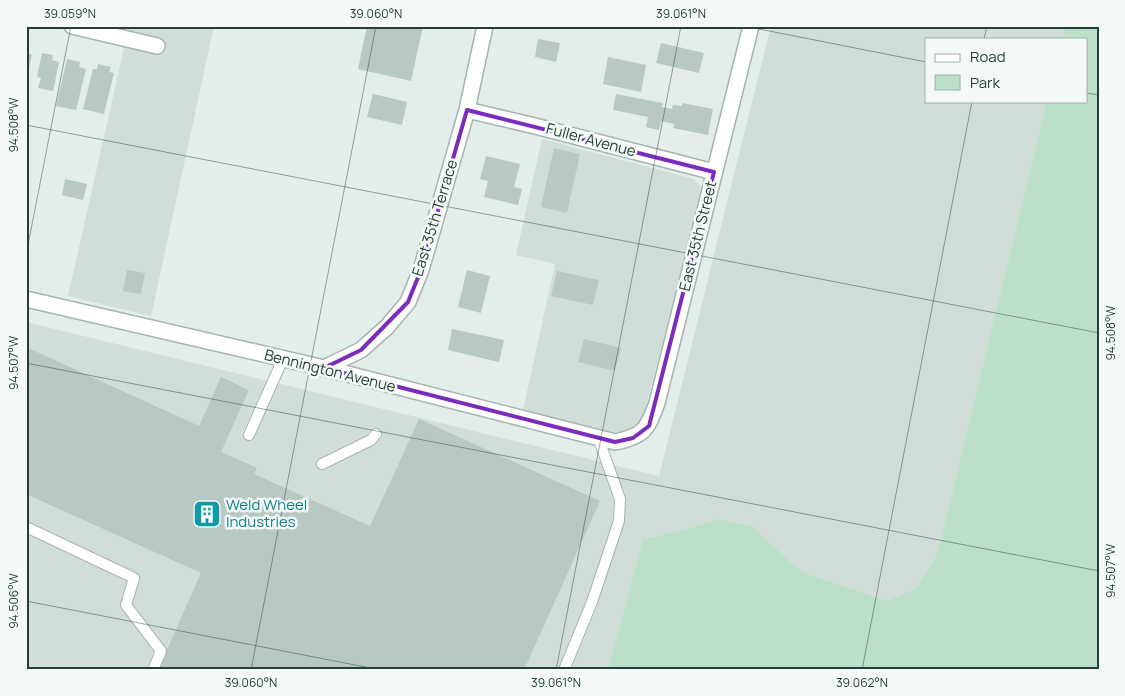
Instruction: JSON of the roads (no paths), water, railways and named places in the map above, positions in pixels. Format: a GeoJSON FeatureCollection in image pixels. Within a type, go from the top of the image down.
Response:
{"type":"FeatureCollection","features":[{"type":"Feature","properties":{"kind":"street"},"geometry":{"type":"LineString","coordinates":[[72,26],[157,46]]}},
{"type":"Feature","properties":{"kind":"street","name":"East 35th Terrace"},"geometry":{"type":"LineString","coordinates":[[324,368],[361,350],[387,327],[408,302],[421,270],[467,110],[485,26]]}},
{"type":"Feature","properties":{"kind":"street","name":"East 35th Street"},"geometry":{"type":"LineString","coordinates":[[633,438],[649,426],[656,404],[751,26]]}},
{"type":"Feature","properties":{"kind":"street","name":"Fuller Avenue"},"geometry":{"type":"LineString","coordinates":[[467,110],[714,172]]}},
{"type":"Feature","properties":{"kind":"street","name":"Bennington Avenue"},"geometry":{"type":"LineString","coordinates":[[26,299],[324,368],[598,438],[616,442],[633,438]]}},
{"type":"Feature","properties":{"kind":"lane"},"geometry":{"type":"LineString","coordinates":[[249,435],[283,359]]}},
{"type":"Feature","properties":{"kind":"lane"},"geometry":{"type":"LineString","coordinates":[[322,464],[371,440],[376,434]]}},
{"type":"Feature","properties":{"kind":"lane"},"geometry":{"type":"LineString","coordinates":[[564,670],[592,602],[619,521],[620,499],[598,438]]}},
{"type":"Feature","properties":{"kind":"lane"},"geometry":{"type":"LineString","coordinates":[[26,527],[134,578],[126,605],[161,651],[153,670]]}},
{"type":"Feature","properties":{"kind":"place","name":"Weld Wheel Industries"},"geometry":{"type":"Point","coordinates":[207,514]}}]}
